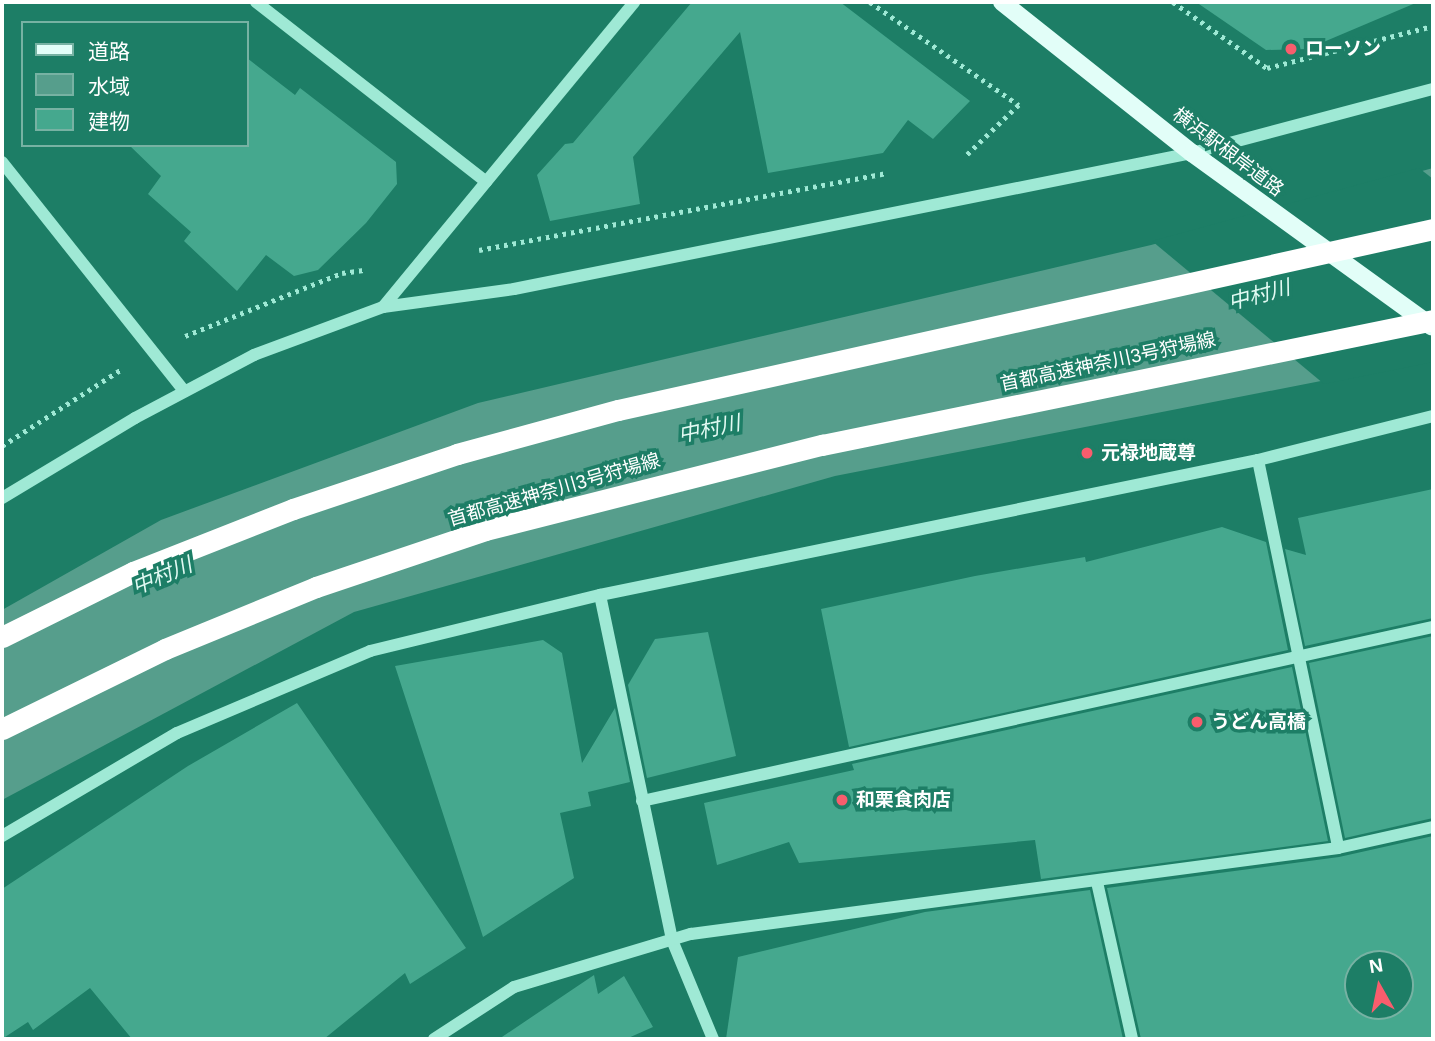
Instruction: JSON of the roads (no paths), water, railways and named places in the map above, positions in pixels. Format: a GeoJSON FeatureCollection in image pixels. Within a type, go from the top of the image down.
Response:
{"type":"FeatureCollection","features":[{"type":"Feature","properties":{"kind":"highway"},"geometry":{"type":"LineString","coordinates":[[2,637],[134,572],[293,509],[457,454],[618,410],[1433,229]]}},
{"type":"Feature","properties":{"kind":"highway","name":"首都高速神奈川3号狩場線"},"geometry":{"type":"LineString","coordinates":[[2,729],[190,639],[316,587],[485,530],[822,445],[1433,320]]}},
{"type":"Feature","properties":{"kind":"main road","name":"横浜駅根岸道路"},"geometry":{"type":"LineString","coordinates":[[1002,2],[1192,153],[1433,328]]}},
{"type":"Feature","properties":{"kind":"street"},"geometry":{"type":"LineString","coordinates":[[256,2],[486,182]]}},
{"type":"Feature","properties":{"kind":"street"},"geometry":{"type":"LineString","coordinates":[[383,307],[634,2]]}},
{"type":"Feature","properties":{"kind":"street"},"geometry":{"type":"LineString","coordinates":[[2,498],[184,391],[254,355],[383,307],[514,289],[1192,153],[1433,89]]}},
{"type":"Feature","properties":{"kind":"street"},"geometry":{"type":"LineString","coordinates":[[2,162],[184,391]]}},
{"type":"Feature","properties":{"kind":"street"},"geometry":{"type":"LineString","coordinates":[[2,836],[177,733],[370,651],[600,595],[1258,460],[1433,416]]}},
{"type":"Feature","properties":{"kind":"street"},"geometry":{"type":"LineString","coordinates":[[1258,460],[1301,657],[1338,848]]}},
{"type":"Feature","properties":{"kind":"street"},"geometry":{"type":"LineString","coordinates":[[600,595],[672,940],[713,1039]]}},
{"type":"Feature","properties":{"kind":"street"},"geometry":{"type":"LineString","coordinates":[[642,801],[1433,627]]}},
{"type":"Feature","properties":{"kind":"street"},"geometry":{"type":"LineString","coordinates":[[433,1039],[514,987],[672,940],[1338,848],[1433,827]]}},
{"type":"Feature","properties":{"kind":"street"},"geometry":{"type":"LineString","coordinates":[[1097,882],[1132,1039]]}},
{"type":"Feature","properties":{"kind":"water","name":"中村川"},"geometry":{"type":"Polygon","coordinates":[[[1433,168],[1433,359],[835,476],[354,612],[2,800],[2,610],[161,520],[478,403],[1151,245],[1433,168]]]}},
{"type":"Feature","properties":{"kind":"place","name":"ローソン"},"geometry":{"type":"Point","coordinates":[1291,49]}},
{"type":"Feature","properties":{"kind":"place","name":"元禄地蔵尊"},"geometry":{"type":"Point","coordinates":[1087,453]}},
{"type":"Feature","properties":{"kind":"place","name":"うどん高橋"},"geometry":{"type":"Point","coordinates":[1197,722]}},
{"type":"Feature","properties":{"kind":"place","name":"和栗食肉店"},"geometry":{"type":"Point","coordinates":[842,800]}}]}
